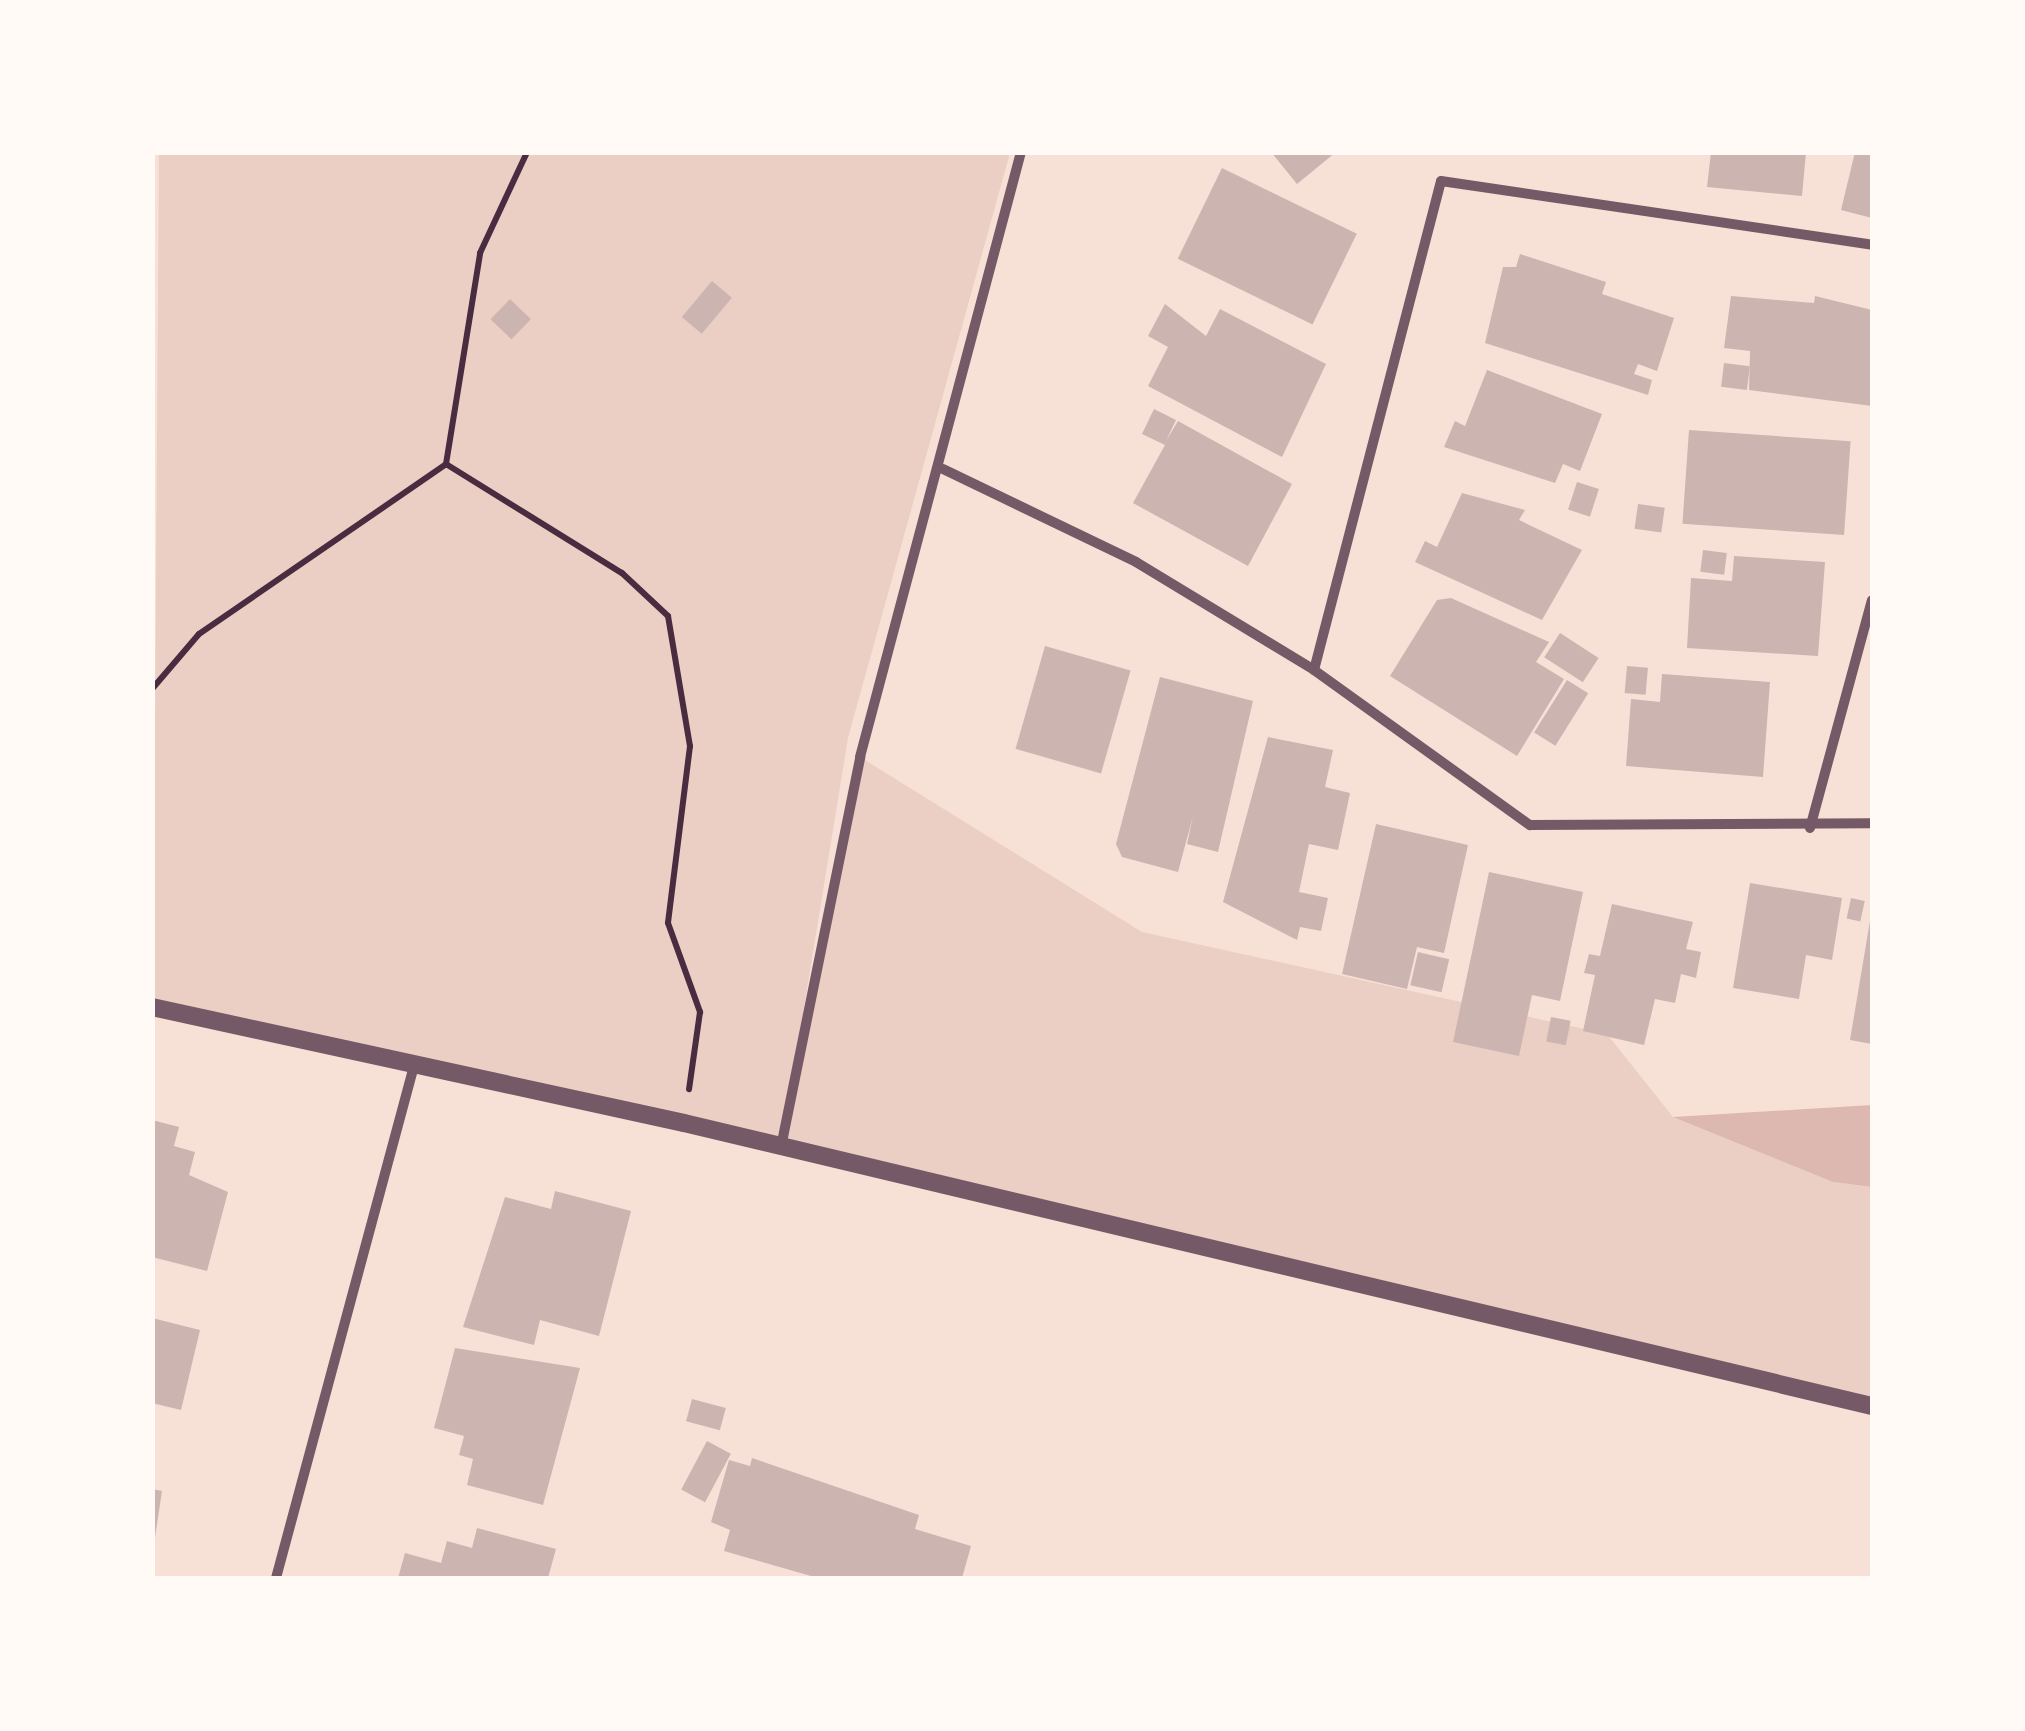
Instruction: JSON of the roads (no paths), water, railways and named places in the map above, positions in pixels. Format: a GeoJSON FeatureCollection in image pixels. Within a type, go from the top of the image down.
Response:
{"type":"FeatureCollection","features":[{"type":"Feature","properties":{"kind":"street"},"geometry":{"type":"LineString","coordinates":[[780,1152],[860,757],[942,469],[1022,152]]}},
{"type":"Feature","properties":{"kind":"street"},"geometry":{"type":"LineString","coordinates":[[1314,670],[1441,181],[1872,245]]}},
{"type":"Feature","properties":{"kind":"street"},"geometry":{"type":"LineString","coordinates":[[942,469],[1136,562],[1314,670],[1530,826],[1810,828],[1872,824]]}},
{"type":"Feature","properties":{"kind":"street"},"geometry":{"type":"LineString","coordinates":[[1810,828],[1872,600]]}},
{"type":"Feature","properties":{"kind":"street"},"geometry":{"type":"LineString","coordinates":[[152,1007],[684,1123],[780,1152],[1872,1406]]}},
{"type":"Feature","properties":{"kind":"street"},"geometry":{"type":"LineString","coordinates":[[276,1578],[414,1066]]}}]}
